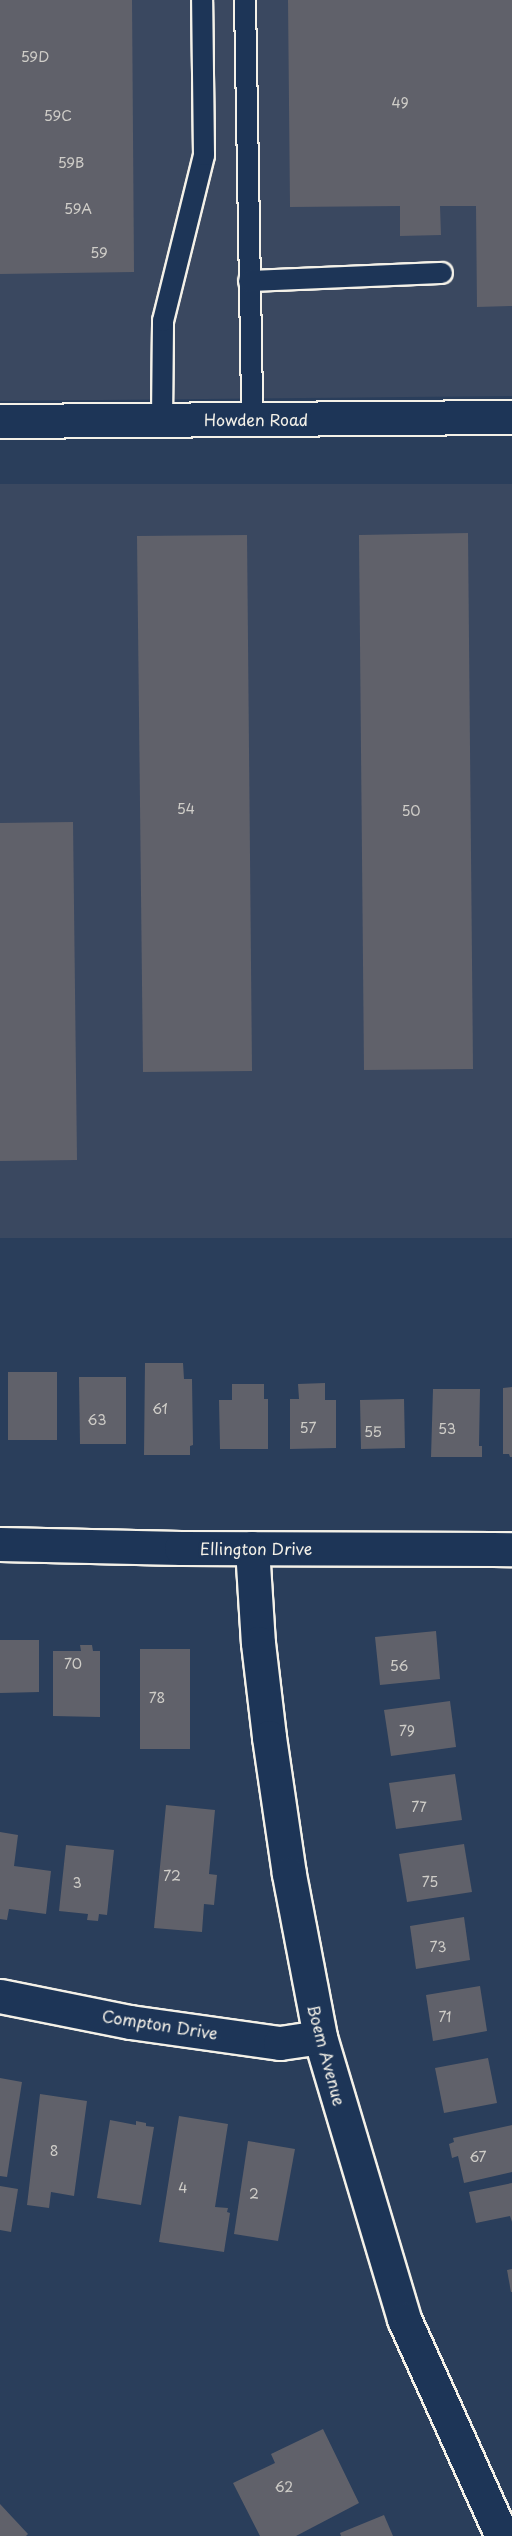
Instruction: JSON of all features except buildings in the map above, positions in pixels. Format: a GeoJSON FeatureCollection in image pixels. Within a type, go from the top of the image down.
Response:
{"type":"FeatureCollection","features":[{"type":"Feature","properties":{"kind":"street","name":"Howden Road"},"geometry":{"type":"LineString","coordinates":[[0,421],[512,417]]}},
{"type":"Feature","properties":{"kind":"street","name":"Ellington Drive"},"geometry":{"type":"LineString","coordinates":[[0,1544],[252,1548],[512,1548]]}},
{"type":"Feature","properties":{"kind":"street","name":"Boem Avenue"},"geometry":{"type":"LineString","coordinates":[[252,1548],[258,1642],[269,1737],[289,1874],[320,2037],[404,2319],[502,2536]]}},
{"type":"Feature","properties":{"kind":"street","name":"Compton Drive"},"geometry":{"type":"LineString","coordinates":[[0,1996],[130,2022],[280,2043],[320,2037]]}},
{"type":"Feature","properties":{"kind":"lane"},"geometry":{"type":"LineString","coordinates":[[162,420],[163,321],[204,155],[202,0]]}},
{"type":"Feature","properties":{"kind":"lane"},"geometry":{"type":"LineString","coordinates":[[245,0],[252,419]]}},
{"type":"Feature","properties":{"kind":"lane"},"geometry":{"type":"LineString","coordinates":[[249,281],[442,273]]}},
{"type":"Feature","properties":{"kind":"shaded area"},"geometry":{"type":"Polygon","coordinates":[[[0,0],[512,0],[512,396],[0,401],[0,0]]]}},
{"type":"Feature","properties":{"kind":"shaded area"},"geometry":{"type":"Polygon","coordinates":[[[0,484],[512,484],[512,1238],[0,1238],[0,484]]]}}]}
